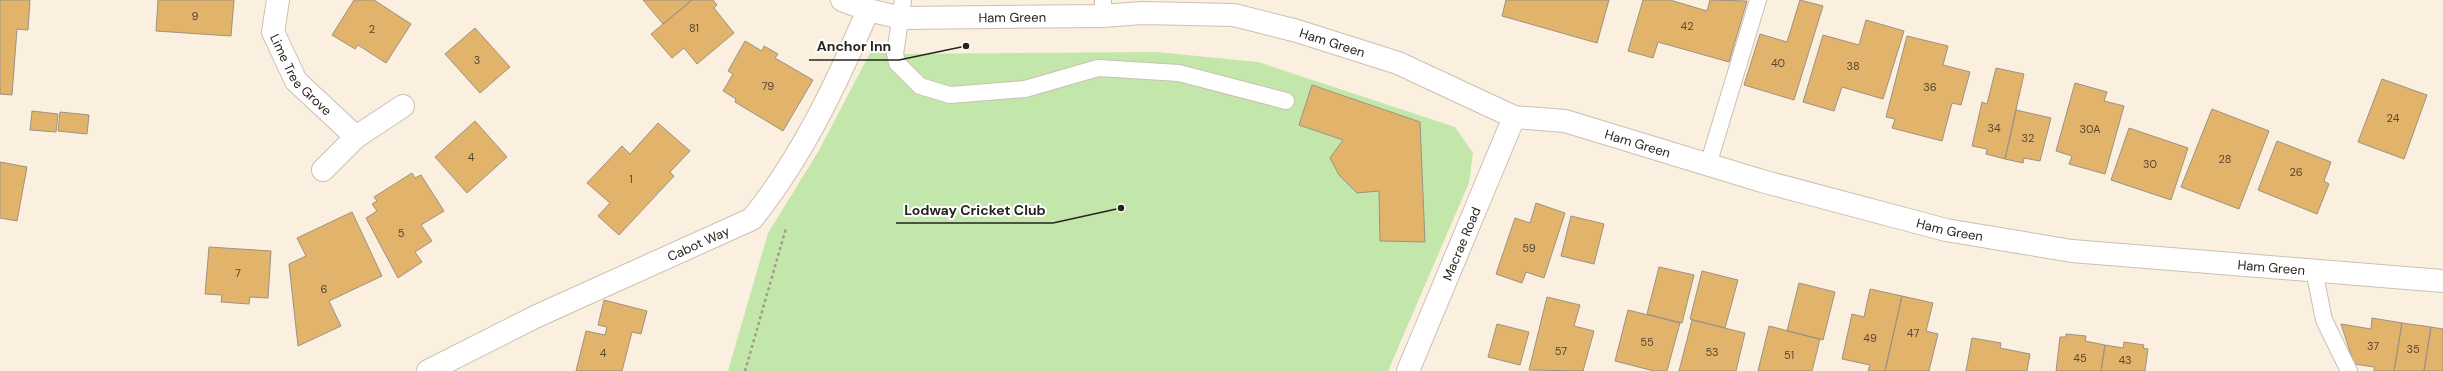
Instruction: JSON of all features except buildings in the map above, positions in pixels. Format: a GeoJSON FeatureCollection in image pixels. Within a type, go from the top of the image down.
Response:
{"type":"FeatureCollection","features":[{"type":"Feature","properties":{"kind":"street","name":"Lime Tree Grove"},"geometry":{"type":"LineString","coordinates":[[278,0],[273,32],[296,81],[356,137]]}},
{"type":"Feature","properties":{"kind":"street","name":"Ham Green"},"geometry":{"type":"LineString","coordinates":[[842,0],[868,10],[1103,8],[1142,13],[1234,15],[1297,31],[1398,63],[1514,116],[1565,120],[1708,165],[1946,230],[2072,251],[2443,281]]}},
{"type":"Feature","properties":{"kind":"street","name":"Cabot Way"},"geometry":{"type":"LineString","coordinates":[[428,371],[537,316],[752,219],[771,195],[810,131],[843,69],[868,10]]}},
{"type":"Feature","properties":{"kind":"street"},"geometry":{"type":"LineString","coordinates":[[323,170],[356,137],[403,106]]}},
{"type":"Feature","properties":{"kind":"street","name":"Macrae Road"},"geometry":{"type":"LineString","coordinates":[[1408,371],[1514,116]]}},
{"type":"Feature","properties":{"kind":"lane"},"geometry":{"type":"LineString","coordinates":[[1708,165],[1758,0]]}},
{"type":"Feature","properties":{"kind":"lane"},"geometry":{"type":"LineString","coordinates":[[903,9],[895,54],[898,63],[920,86],[950,95],[1026,89],[1098,68],[1179,73],[1286,101]]}},
{"type":"Feature","properties":{"kind":"lane"},"geometry":{"type":"LineString","coordinates":[[2314,270],[2324,320],[2349,371]]}},
{"type":"Feature","properties":{"kind":"path"},"geometry":{"type":"LineString","coordinates":[[745,371],[787,226]]}},
{"type":"Feature","properties":{"kind":"green space"},"geometry":{"type":"Polygon","coordinates":[[[871,51],[895,54],[1157,52],[1258,62],[1455,127],[1473,153],[1469,183],[1388,371],[728,371],[768,233],[818,152],[871,51]]]}},
{"type":"Feature","properties":{"kind":"place","name":"Anchor Inn"},"geometry":{"type":"Point","coordinates":[966,46]}},
{"type":"Feature","properties":{"kind":"place","name":"Lodway Cricket Club"},"geometry":{"type":"Point","coordinates":[1121,208]}}]}
